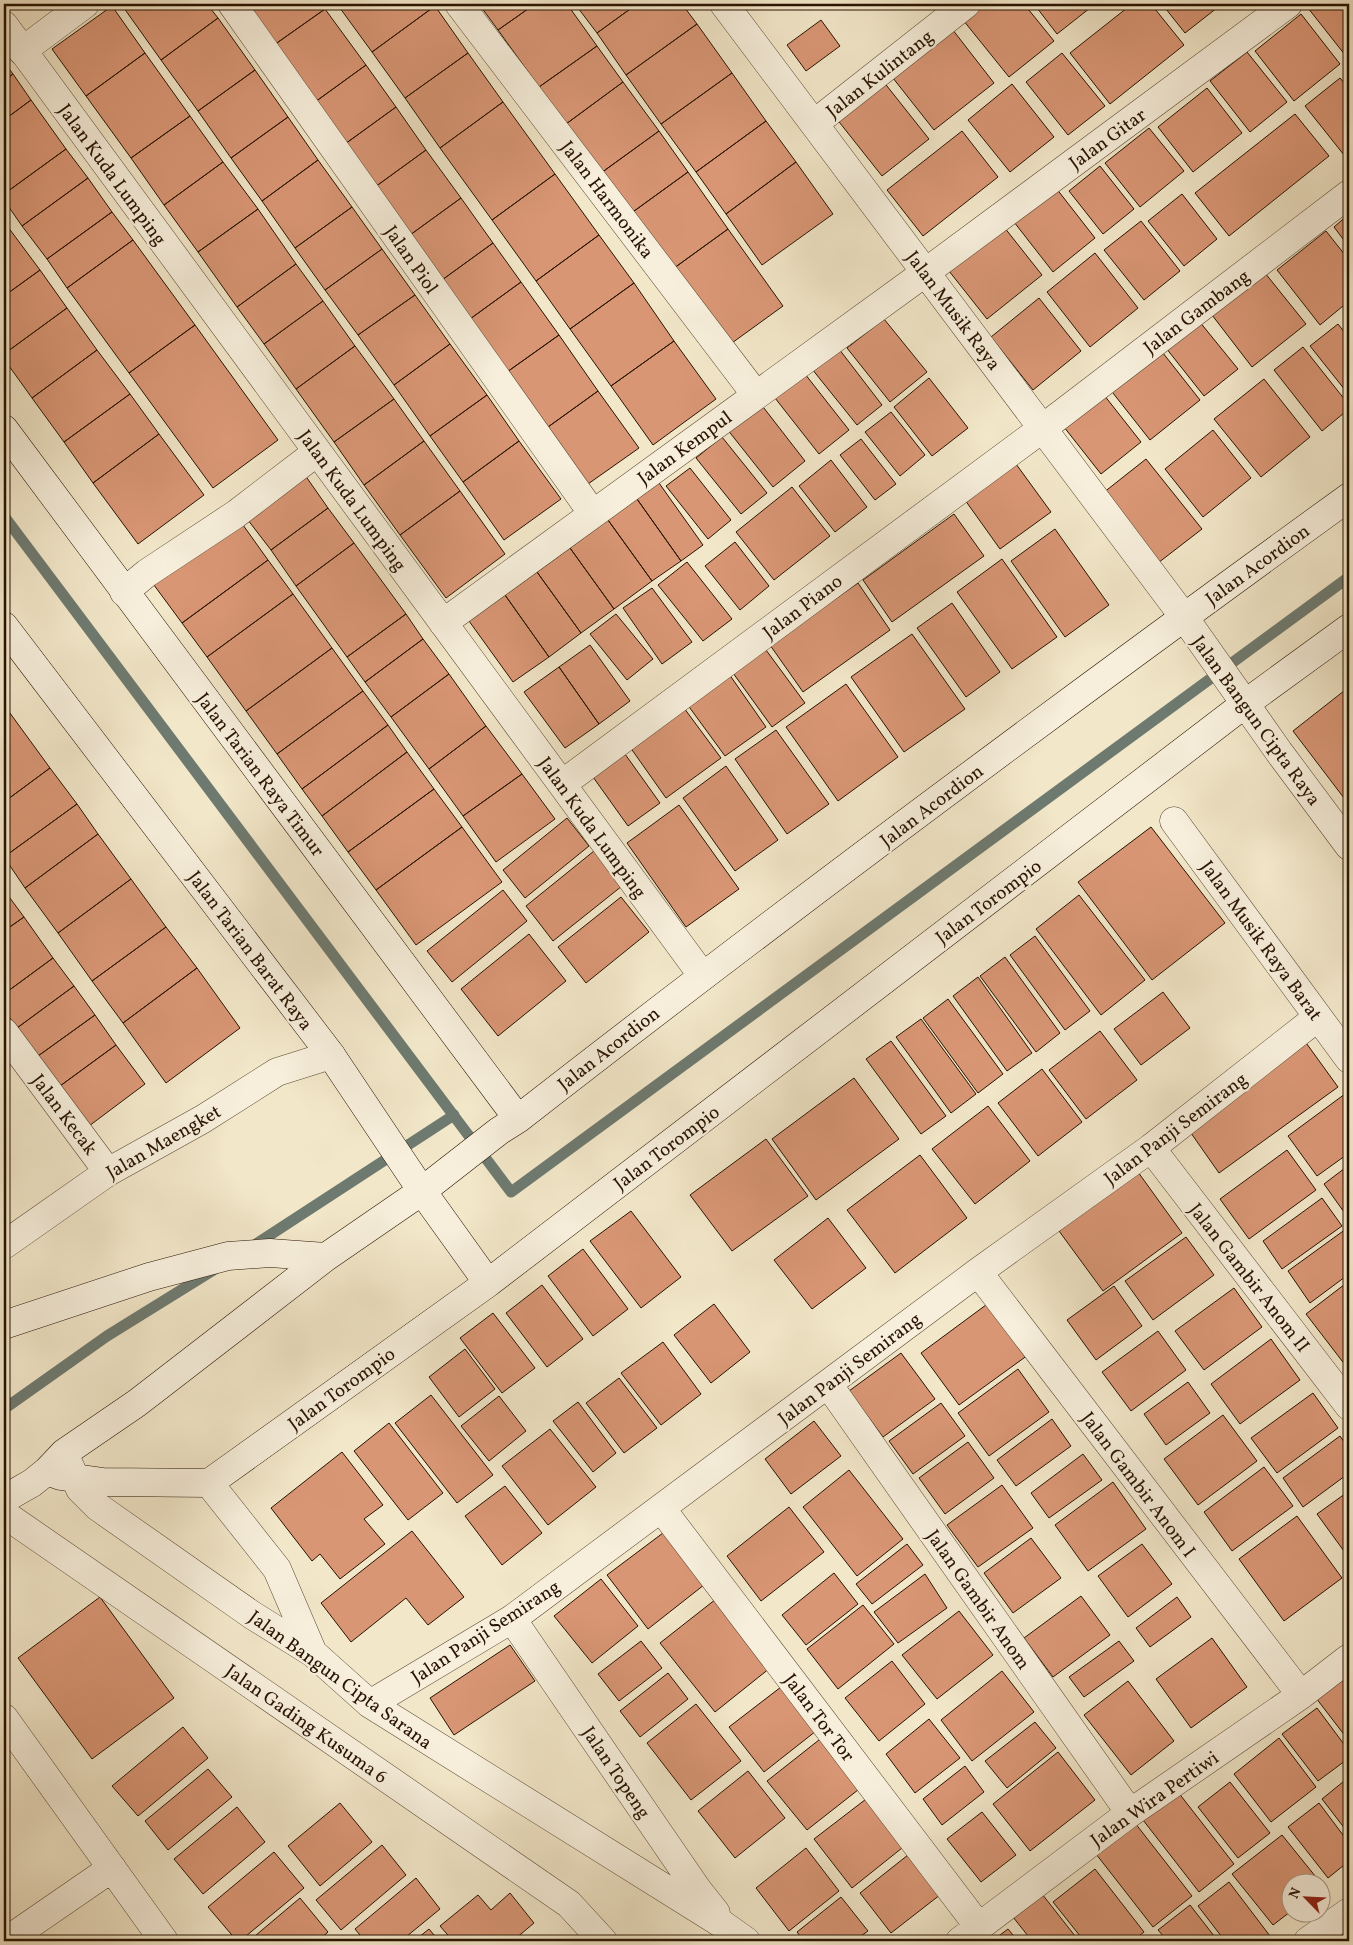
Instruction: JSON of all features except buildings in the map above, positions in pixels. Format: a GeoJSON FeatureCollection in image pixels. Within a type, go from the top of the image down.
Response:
{"type":"FeatureCollection","features":[{"type":"Feature","properties":{"kind":"street"},"geometry":{"type":"LineString","coordinates":[[22,51],[85,4]]}},
{"type":"Feature","properties":{"kind":"street","name":"Jalan Piol"},"geometry":{"type":"LineString","coordinates":[[232,4],[593,514]]}},
{"type":"Feature","properties":{"kind":"street","name":"Jalan Harmonika"},"geometry":{"type":"LineString","coordinates":[[459,4],[756,395]]}},
{"type":"Feature","properties":{"kind":"street","name":"Jalan Musik Raya"},"geometry":{"type":"LineString","coordinates":[[724,4],[1188,623]]}},
{"type":"Feature","properties":{"kind":"street","name":"Jalan Kulintang"},"geometry":{"type":"LineString","coordinates":[[815,123],[966,4]]}},
{"type":"Feature","properties":{"kind":"street","name":"Jalan Gitar"},"geometry":{"type":"LineString","coordinates":[[926,272],[1288,4]]}},
{"type":"Feature","properties":{"kind":"street","name":"Jalan Kuda Lumping"},"geometry":{"type":"LineString","coordinates":[[4,25],[702,975]]}},
{"type":"Feature","properties":{"kind":"street","name":"Jalan Gambang"},"geometry":{"type":"LineString","coordinates":[[1043,428],[1349,194]]}},
{"type":"Feature","properties":{"kind":"street","name":"Jalan Kempul"},"geometry":{"type":"LineString","coordinates":[[443,623],[926,272]]}},
{"type":"Feature","properties":{"kind":"street","name":"Jalan Piano"},"geometry":{"type":"LineString","coordinates":[[562,784],[1043,428]]}},
{"type":"Feature","properties":{"kind":"street","name":"Jalan Tarian Raya Timur"},"geometry":{"type":"LineString","coordinates":[[4,429],[124,592],[508,1125]]}},
{"type":"Feature","properties":{"kind":"street"},"geometry":{"type":"LineString","coordinates":[[124,592],[147,573],[236,514],[317,452]]}},
{"type":"Feature","properties":{"kind":"street","name":"Jalan Acordion"},"geometry":{"type":"LineString","coordinates":[[508,1125],[702,975],[1188,623],[1349,497]]}},
{"type":"Feature","properties":{"kind":"street","name":"Jalan Bangun Cipta Raya"},"geometry":{"type":"LineString","coordinates":[[1188,623],[1279,752],[1349,846]]}},
{"type":"Feature","properties":{"kind":"street","name":"Jalan Tarian Barat Raya"},"geometry":{"type":"LineString","coordinates":[[4,626],[331,1055],[396,1152],[431,1183],[488,1283]]}},
{"type":"Feature","properties":{"kind":"street","name":"Jalan Torompio"},"geometry":{"type":"LineString","coordinates":[[209,1483],[488,1283],[1241,697],[1349,628]]}},
{"type":"Feature","properties":{"kind":"street","name":"Jalan Musik Raya Barat"},"geometry":{"type":"LineString","coordinates":[[1174,821],[1349,1059]]}},
{"type":"Feature","properties":{"kind":"street","name":"Jalan Panji Semirang"},"geometry":{"type":"LineString","coordinates":[[370,1704],[512,1619],[978,1272],[1151,1148],[1318,1017]]}},
{"type":"Feature","properties":{"kind":"street","name":"Jalan Kecak"},"geometry":{"type":"LineString","coordinates":[[4,1032],[108,1172]]}},
{"type":"Feature","properties":{"kind":"street","name":"Jalan Maengket"},"geometry":{"type":"LineString","coordinates":[[4,1245],[108,1172],[203,1119],[277,1072],[331,1055]]}},
{"type":"Feature","properties":{"kind":"street"},"geometry":{"type":"LineString","coordinates":[[4,1499],[137,1403],[326,1257],[431,1183],[508,1125]]}},
{"type":"Feature","properties":{"kind":"street","name":"Jalan Gambir Anom II"},"geometry":{"type":"LineString","coordinates":[[1151,1148],[1349,1406]]}},
{"type":"Feature","properties":{"kind":"street"},"geometry":{"type":"LineString","coordinates":[[4,1325],[149,1277],[228,1256],[270,1253],[326,1257]]}},
{"type":"Feature","properties":{"kind":"street","name":"Jalan Gambir Anom I"},"geometry":{"type":"LineString","coordinates":[[978,1272],[1301,1695]]}},
{"type":"Feature","properties":{"kind":"street","name":"Jalan Gambir Anom"},"geometry":{"type":"LineString","coordinates":[[828,1384],[1130,1813]]}},
{"type":"Feature","properties":{"kind":"street"},"geometry":{"type":"LineString","coordinates":[[56,1462],[76,1479],[103,1482],[209,1483],[277,1569],[313,1654]]}},
{"type":"Feature","properties":{"kind":"street","name":"Jalan Bangun Cipta Sarana"},"geometry":{"type":"LineString","coordinates":[[76,1479],[80,1489],[98,1507],[252,1615],[313,1654],[370,1704],[722,1924],[746,1941]]}},
{"type":"Feature","properties":{"kind":"street","name":"Jalan Tor Tor"},"geometry":{"type":"LineString","coordinates":[[661,1508],[970,1934]]}},
{"type":"Feature","properties":{"kind":"street","name":"Jalan Gading Kusuma 6"},"geometry":{"type":"LineString","coordinates":[[4,1514],[569,1904],[604,1941]]}},
{"type":"Feature","properties":{"kind":"street","name":"Jalan Topeng"},"geometry":{"type":"LineString","coordinates":[[512,1619],[697,1889],[719,1916],[722,1924]]}},
{"type":"Feature","properties":{"kind":"street","name":"Jalan Wira Pertiwi"},"geometry":{"type":"LineString","coordinates":[[970,1934],[1130,1813],[1301,1695],[1349,1658]]}},
{"type":"Feature","properties":{"kind":"street"},"geometry":{"type":"LineString","coordinates":[[4,1718],[164,1941]]}},
{"type":"Feature","properties":{"kind":"street"},"geometry":{"type":"LineString","coordinates":[[6,1941],[112,1868]]}},
{"type":"Feature","properties":{"kind":"street"},"geometry":{"type":"LineString","coordinates":[[1308,1941],[1349,1912]]}},
{"type":"Feature","properties":{"kind":"waterway"},"geometry":{"type":"LineString","coordinates":[[4,516],[511,1192],[1349,577]]}},
{"type":"Feature","properties":{"kind":"waterway"},"geometry":{"type":"LineString","coordinates":[[250,1248],[454,1115]]}},
{"type":"Feature","properties":{"kind":"waterway"},"geometry":{"type":"LineString","coordinates":[[4,1409],[107,1336],[215,1269]]}}]}
